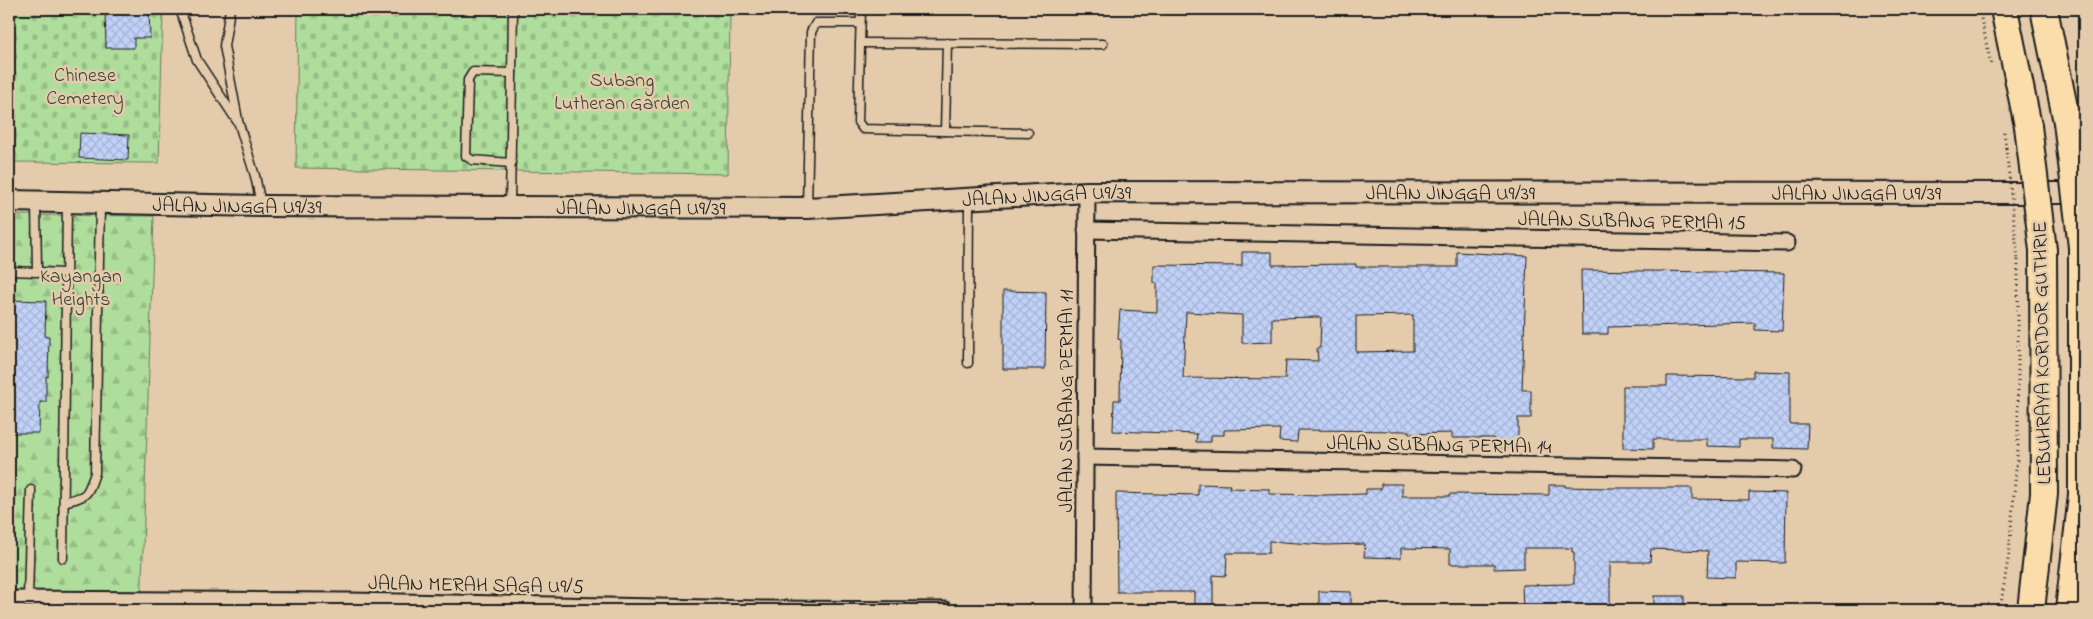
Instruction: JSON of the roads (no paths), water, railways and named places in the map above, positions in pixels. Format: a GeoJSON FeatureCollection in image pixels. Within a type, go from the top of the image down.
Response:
{"type":"FeatureCollection","features":[{"type":"Feature","properties":{"kind":"highway","name":"LEBUHRAYA KORIDOR GUTHRIE"},"geometry":{"type":"LineString","coordinates":[[2004,9],[2016,128],[2043,250],[2044,494],[2031,610]]}},
{"type":"Feature","properties":{"kind":"highway","name":"LEBUHRAYA KORIDOR GUTHRIE"},"geometry":{"type":"LineString","coordinates":[[2044,9],[2067,122],[2082,246],[2082,495],[2069,610]]}},
{"type":"Feature","properties":{"kind":"street","name":"JALAN JINGGA U9/39"},"geometry":{"type":"LineString","coordinates":[[9,201],[261,206],[807,208],[1087,192],[2084,193]]}},
{"type":"Feature","properties":{"kind":"street","name":"JALAN SUBANG PERMAI 11"},"geometry":{"type":"LineString","coordinates":[[1084,610],[1087,192]]}},
{"type":"Feature","properties":{"kind":"street","name":"JALAN SUBANG PERMAI 15"},"geometry":{"type":"LineString","coordinates":[[1086,230],[1787,243]]}},
{"type":"Feature","properties":{"kind":"street","name":"JALAN SUBANG PERMAI 14"},"geometry":{"type":"LineString","coordinates":[[1085,457],[1793,470]]}},
{"type":"Feature","properties":{"kind":"street","name":"JALAN MERAH SAGA U9/5"},"geometry":{"type":"LineString","coordinates":[[9,599],[350,606],[944,610]]}},
{"type":"Feature","properties":{"kind":"lane"},"geometry":{"type":"LineString","coordinates":[[180,9],[182,20],[197,60],[239,124]]}},
{"type":"Feature","properties":{"kind":"lane"},"geometry":{"type":"LineString","coordinates":[[230,9],[224,46],[239,124],[255,176],[261,206]]}},
{"type":"Feature","properties":{"kind":"lane"},"geometry":{"type":"LineString","coordinates":[[510,206],[513,9]]}},
{"type":"Feature","properties":{"kind":"lane"},"geometry":{"type":"LineString","coordinates":[[861,9],[858,122],[862,129],[1028,133]]}},
{"type":"Feature","properties":{"kind":"lane"},"geometry":{"type":"LineString","coordinates":[[807,208],[811,32],[816,22],[860,23]]}},
{"type":"Feature","properties":{"kind":"lane"},"geometry":{"type":"LineString","coordinates":[[860,43],[1103,44]]}},
{"type":"Feature","properties":{"kind":"lane"},"geometry":{"type":"LineString","coordinates":[[945,132],[947,43]]}},
{"type":"Feature","properties":{"kind":"lane"},"geometry":{"type":"LineString","coordinates":[[511,163],[472,160],[466,156],[468,80],[473,72],[512,73]]}},
{"type":"Feature","properties":{"kind":"lane"},"geometry":{"type":"LineString","coordinates":[[968,363],[969,200]]}},
{"type":"Feature","properties":{"kind":"lane"},"geometry":{"type":"LineString","coordinates":[[36,202],[37,271]]}},
{"type":"Feature","properties":{"kind":"lane"},"geometry":{"type":"LineString","coordinates":[[63,558],[67,202]]}},
{"type":"Feature","properties":{"kind":"lane"},"geometry":{"type":"LineString","coordinates":[[64,502],[84,497],[89,490],[95,473],[100,203]]}},
{"type":"Feature","properties":{"kind":"lane"},"geometry":{"type":"LineString","coordinates":[[9,271],[66,273]]}},
{"type":"Feature","properties":{"kind":"lane"},"geometry":{"type":"LineString","coordinates":[[28,599],[31,490]]}},
{"type":"Feature","properties":{"kind":"park label","name":"Chinese Cemetery"},"geometry":{"type":"Point","coordinates":[85,86]}},
{"type":"Feature","properties":{"kind":"park label","name":"Subang Lutheran Garden"},"geometry":{"type":"Point","coordinates":[622,90]}},
{"type":"Feature","properties":{"kind":"park label","name":"Kayangan Heights"},"geometry":{"type":"Point","coordinates":[81,286]}}]}
